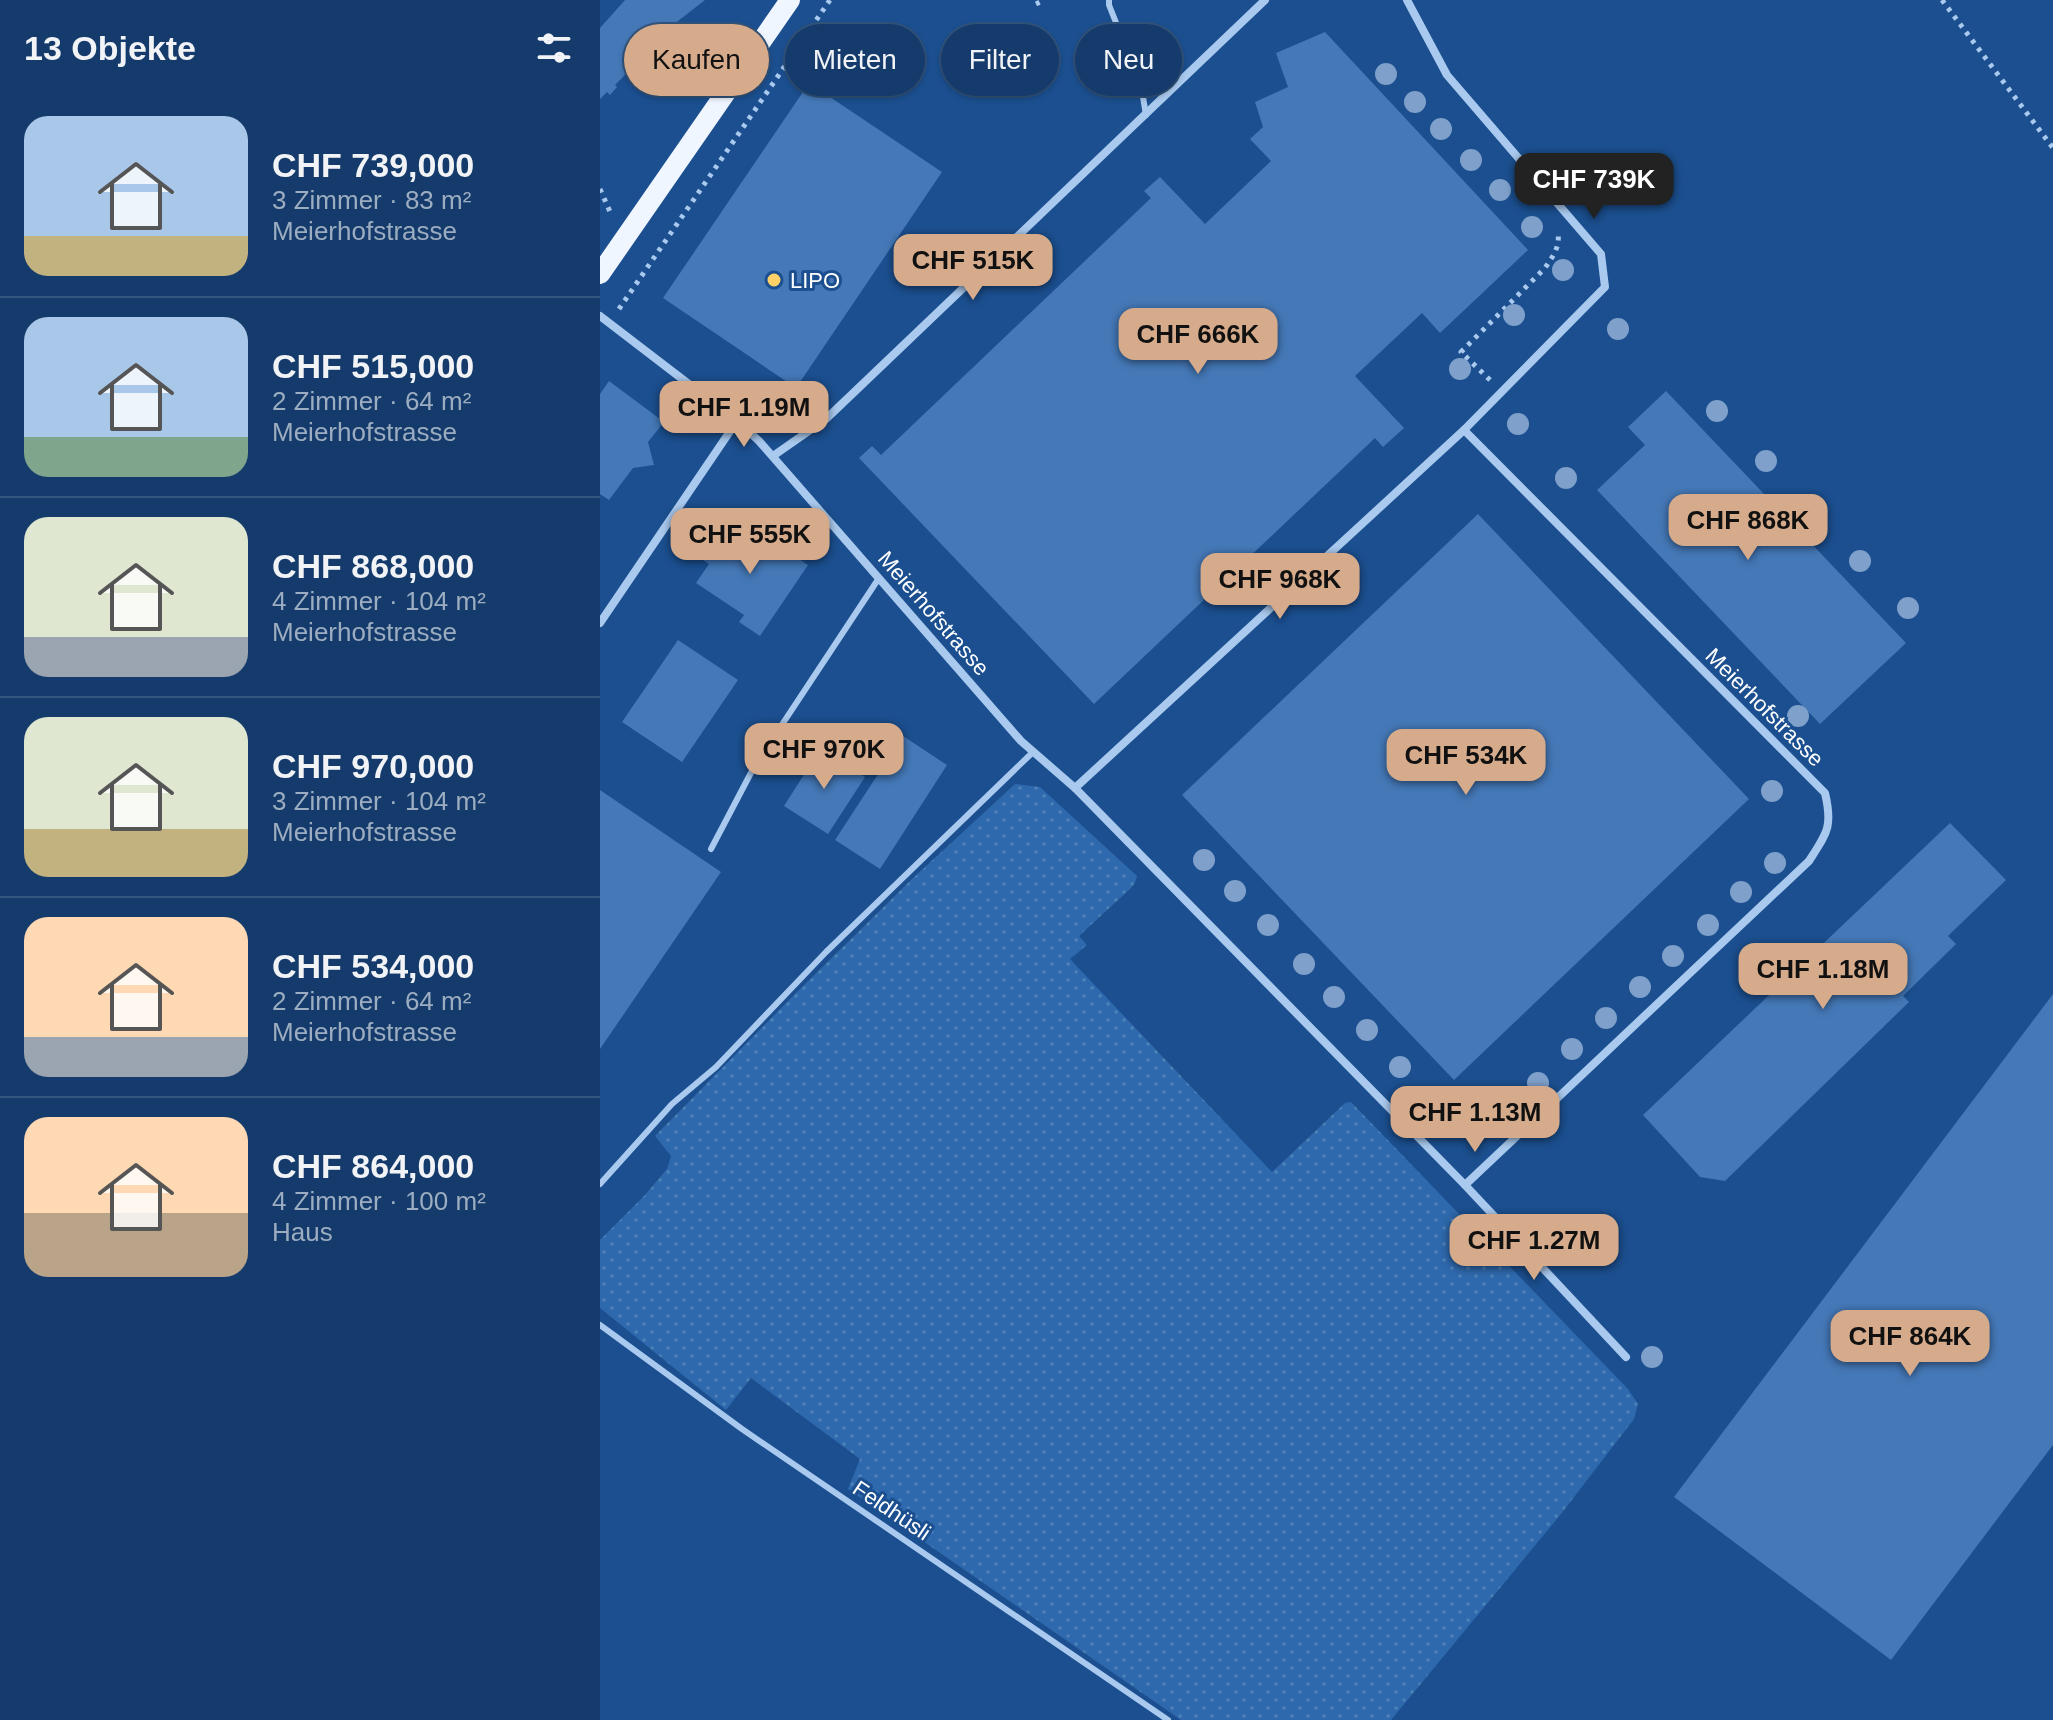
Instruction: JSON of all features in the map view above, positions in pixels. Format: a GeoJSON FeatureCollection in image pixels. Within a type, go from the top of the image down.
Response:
{"type":"FeatureCollection","features":[{"type":"Feature","properties":{"kind":"main road"},"geometry":{"type":"LineString","coordinates":[[600,274],[790,0]]}},
{"type":"Feature","properties":{"kind":"street"},"geometry":{"type":"LineString","coordinates":[[773,456],[826,419],[1265,0]]}},
{"type":"Feature","properties":{"kind":"street"},"geometry":{"type":"LineString","coordinates":[[1075,788],[1464,430],[1605,287],[1601,254],[1447,75],[1407,0]]}},
{"type":"Feature","properties":{"kind":"street","name":"Meierhofstrasse"},"geometry":{"type":"LineString","coordinates":[[600,316],[759,441],[1021,741],[1075,788],[1465,1185],[1626,1357]]}},
{"type":"Feature","properties":{"kind":"street"},"geometry":{"type":"LineString","coordinates":[[600,623],[737,421]]}},
{"type":"Feature","properties":{"kind":"street","name":"Meierhofstrasse"},"geometry":{"type":"LineString","coordinates":[[1464,430],[1825,793],[1830,816],[1824,838],[1809,861],[1465,1185]]}},
{"type":"Feature","properties":{"kind":"lane"},"geometry":{"type":"LineString","coordinates":[[1109,0],[1141,85],[1146,115]]}},
{"type":"Feature","properties":{"kind":"lane"},"geometry":{"type":"LineString","coordinates":[[711,849],[754,767],[879,578]]}},
{"type":"Feature","properties":{"kind":"lane"},"geometry":{"type":"LineString","coordinates":[[600,1184],[672,1104],[716,1067],[826,952],[1033,752]]}},
{"type":"Feature","properties":{"kind":"lane","name":"Feldhüsli"},"geometry":{"type":"LineString","coordinates":[[600,1325],[755,1438],[1168,1720]]}},
{"type":"Feature","properties":{"kind":"path"},"geometry":{"type":"LineString","coordinates":[[609,323],[830,0]]}},
{"type":"Feature","properties":{"kind":"path"},"geometry":{"type":"LineString","coordinates":[[1036,4],[1044,0]]}},
{"type":"Feature","properties":{"kind":"path"},"geometry":{"type":"LineString","coordinates":[[1942,0],[2053,148]]}},
{"type":"Feature","properties":{"kind":"path"},"geometry":{"type":"LineString","coordinates":[[1502,392],[1461,352],[1545,268],[1556,252],[1559,240],[1557,227]]}},
{"type":"Feature","properties":{"kind":"shaded area"},"geometry":{"type":"Polygon","coordinates":[[[1015,784],[1040,787],[1137,876],[1130,889],[1079,936],[1087,945],[1070,959],[1272,1172],[1345,1103],[1351,1102],[1628,1389],[1638,1404],[1634,1419],[1561,1514],[1391,1720],[1181,1720],[848,1489],[860,1459],[751,1378],[726,1410],[600,1308],[600,1240],[667,1169],[671,1156],[655,1136],[911,880],[1015,784]]]}},
{"type":"Feature","properties":{"kind":"building"},"geometry":{"type":"Polygon","coordinates":[[[625,0],[705,0],[675,24],[624,24],[624,76],[610,95],[607,92],[600,99],[600,28],[625,0]]]}},
{"type":"Feature","properties":{"kind":"building"},"geometry":{"type":"Polygon","coordinates":[[[1325,32],[1528,250],[1440,333],[1422,313],[1355,376],[1404,428],[1383,447],[1375,438],[1094,704],[859,458],[872,446],[881,455],[1151,198],[1144,191],[1160,177],[1205,224],[1271,161],[1250,139],[1263,127],[1255,102],[1288,87],[1276,53],[1325,32]]]}},
{"type":"Feature","properties":{"kind":"building"},"geometry":{"type":"Polygon","coordinates":[[[800,96],[828,96],[942,172],[796,388],[663,298],[800,96]]]}},
{"type":"Feature","properties":{"kind":"building"},"geometry":{"type":"Polygon","coordinates":[[[609,381],[664,422],[648,442],[654,465],[633,468],[609,500],[600,494],[600,394],[609,381]]]}},
{"type":"Feature","properties":{"kind":"building"},"geometry":{"type":"Polygon","coordinates":[[[1666,391],[1906,643],[1820,724],[1597,490],[1645,445],[1628,427],[1666,391]]]}},
{"type":"Feature","properties":{"kind":"building"},"geometry":{"type":"Polygon","coordinates":[[[1478,514],[1749,799],[1454,1080],[1182,795],[1478,514]]]}},
{"type":"Feature","properties":{"kind":"building"},"geometry":{"type":"Polygon","coordinates":[[[723,525],[751,544],[761,528],[775,543],[808,565],[760,636],[739,622],[744,615],[696,583],[709,564],[700,558],[723,525]]]}},
{"type":"Feature","properties":{"kind":"building"},"geometry":{"type":"Polygon","coordinates":[[[678,640],[738,680],[682,762],[622,722],[678,640]]]}},
{"type":"Feature","properties":{"kind":"building"},"geometry":{"type":"Polygon","coordinates":[[[903,736],[947,765],[880,869],[835,840],[903,736]]]}},
{"type":"Feature","properties":{"kind":"building"},"geometry":{"type":"Polygon","coordinates":[[[821,748],[865,777],[828,834],[784,806],[821,748]]]}},
{"type":"Feature","properties":{"kind":"building"},"geometry":{"type":"Polygon","coordinates":[[[600,790],[721,872],[600,1049],[600,790]]]}},
{"type":"Feature","properties":{"kind":"building"},"geometry":{"type":"Polygon","coordinates":[[[1950,823],[2006,880],[1948,936],[1956,944],[1903,996],[1909,1002],[1725,1181],[1700,1177],[1643,1115],[1950,823]]]}},
{"type":"Feature","properties":{"kind":"building"},"geometry":{"type":"Polygon","coordinates":[[[2053,994],[2053,1445],[1891,1660],[1674,1497],[2053,994]]]}},
{"type":"Feature","properties":{"kind":"place","name":"LIPO"},"geometry":{"type":"Point","coordinates":[774,280]}}]}
